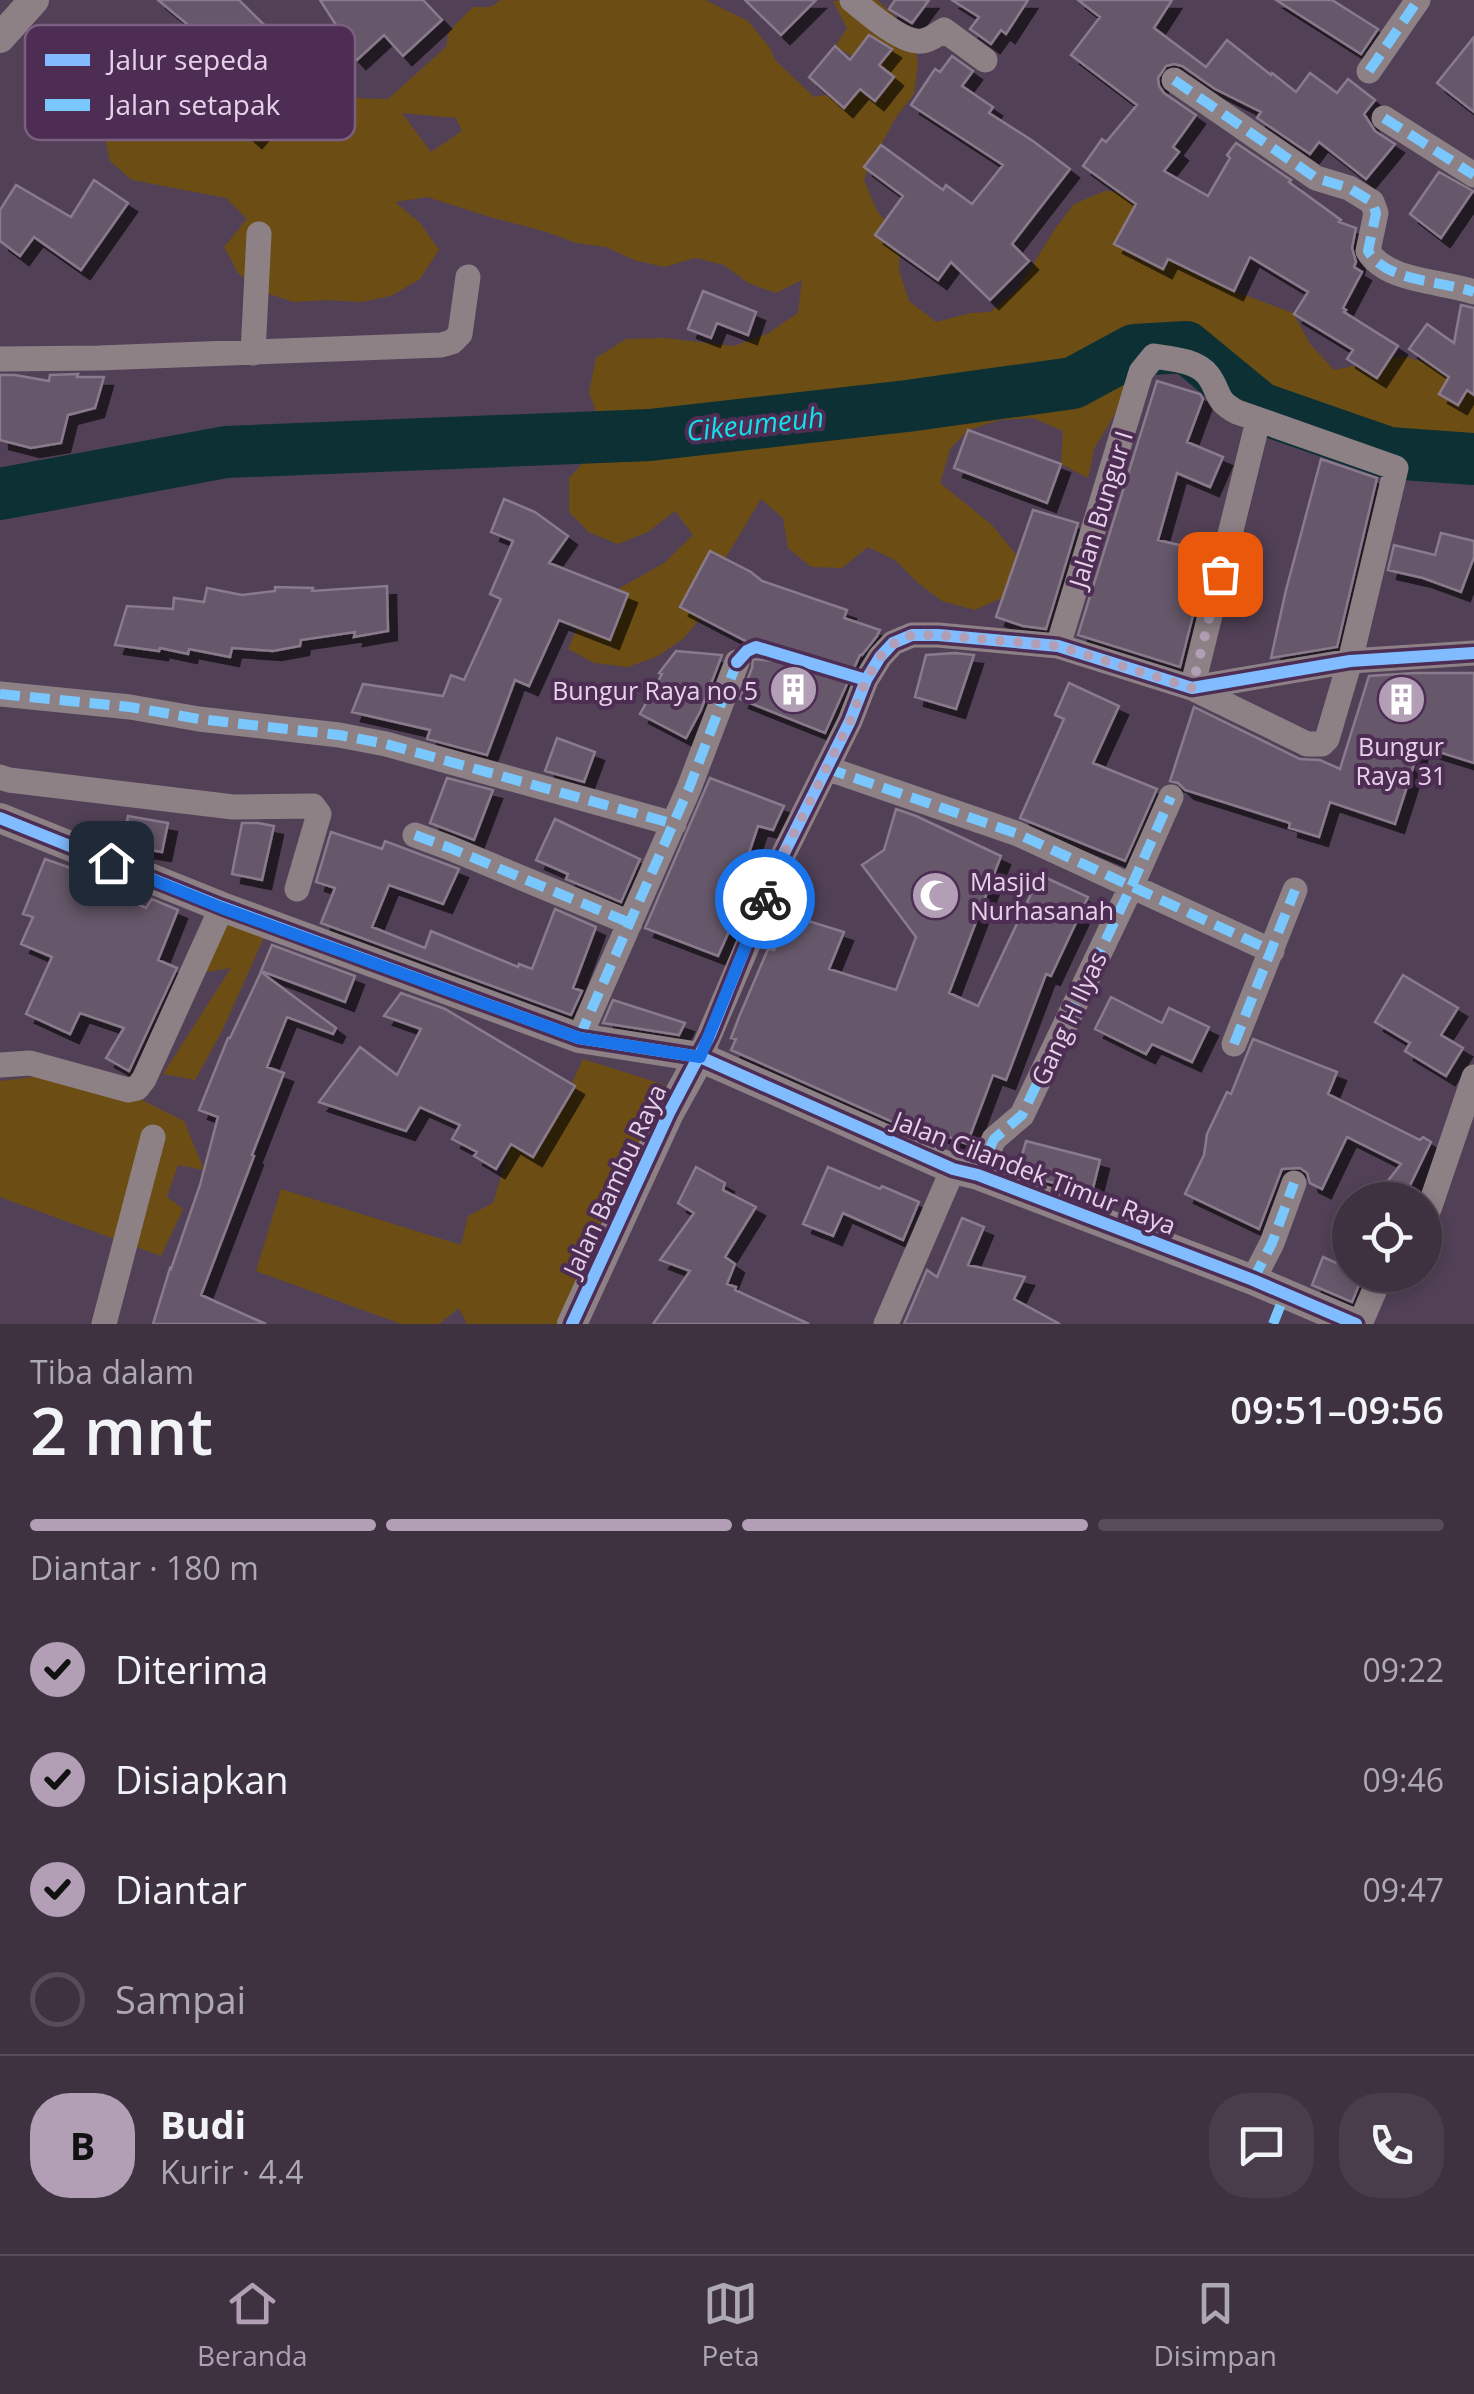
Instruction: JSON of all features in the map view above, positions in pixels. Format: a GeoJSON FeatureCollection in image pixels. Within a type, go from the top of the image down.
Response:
{"type":"FeatureCollection","features":[{"type":"Feature","properties":{"kind":"street"},"geometry":{"type":"LineString","coordinates":[[0,38],[34,0]]}},
{"type":"Feature","properties":{"kind":"street"},"geometry":{"type":"LineString","coordinates":[[852,0],[910,40],[926,40],[944,30],[986,60]]}},
{"type":"Feature","properties":{"kind":"street"},"geometry":{"type":"LineString","coordinates":[[1369,71],[1418,0]]}},
{"type":"Feature","properties":{"kind":"street"},"geometry":{"type":"LineString","coordinates":[[1174,80],[1316,178],[1349,188],[1372,202],[1376,213],[1368,251],[1376,262],[1410,277],[1474,292]]}},
{"type":"Feature","properties":{"kind":"street"},"geometry":{"type":"LineString","coordinates":[[1384,118],[1474,175]]}},
{"type":"Feature","properties":{"kind":"street"},"geometry":{"type":"LineString","coordinates":[[253,353],[258,234]]}},
{"type":"Feature","properties":{"kind":"street"},"geometry":{"type":"LineString","coordinates":[[0,359],[441,345],[460,334],[468,277]]}},
{"type":"Feature","properties":{"kind":"street","name":"Jalan Bungur I"},"geometry":{"type":"LineString","coordinates":[[1058,646],[1140,372],[1154,356],[1193,364],[1208,375],[1224,404],[1258,421]]}},
{"type":"Feature","properties":{"kind":"street"},"geometry":{"type":"LineString","coordinates":[[700,1057],[779,863],[850,721],[866,680],[893,644],[912,635],[938,635],[1058,646],[1192,688],[1307,744],[1322,744],[1327,739],[1350,661],[1396,468],[1258,421],[1192,688]]}},
{"type":"Feature","properties":{"kind":"street"},"geometry":{"type":"LineString","coordinates":[[1192,688],[1350,661],[1474,653]]}},
{"type":"Feature","properties":{"kind":"street"},"geometry":{"type":"LineString","coordinates":[[579,1038],[674,824],[737,662]]}},
{"type":"Feature","properties":{"kind":"street"},"geometry":{"type":"LineString","coordinates":[[0,694],[130,707],[386,744],[674,824]]}},
{"type":"Feature","properties":{"kind":"street"},"geometry":{"type":"LineString","coordinates":[[826,768],[1018,834],[1272,950]]}},
{"type":"Feature","properties":{"kind":"street"},"geometry":{"type":"LineString","coordinates":[[0,777],[233,807],[314,806],[319,814],[297,889]]}},
{"type":"Feature","properties":{"kind":"street","name":"Gang H Ilyas"},"geometry":{"type":"LineString","coordinates":[[886,1324],[965,1172],[994,1138],[1022,1115],[1171,797]]}},
{"type":"Feature","properties":{"kind":"street","name":"Jalan Cilandek Timur Raya"},"geometry":{"type":"LineString","coordinates":[[0,818],[222,908],[579,1038],[700,1057],[965,1172],[1254,1280],[1359,1324]]}},
{"type":"Feature","properties":{"kind":"street"},"geometry":{"type":"LineString","coordinates":[[415,836],[630,923]]}},
{"type":"Feature","properties":{"kind":"street"},"geometry":{"type":"LineString","coordinates":[[1234,1044],[1296,890]]}},
{"type":"Feature","properties":{"kind":"street"},"geometry":{"type":"LineString","coordinates":[[0,1065],[30,1063],[128,1090],[138,1088],[222,908]]}},
{"type":"Feature","properties":{"kind":"street","name":"Jalan Bambu Raya"},"geometry":{"type":"LineString","coordinates":[[572,1324],[668,1113],[700,1057]]}},
{"type":"Feature","properties":{"kind":"street"},"geometry":{"type":"LineString","coordinates":[[1437,1182],[1474,1077]]}},
{"type":"Feature","properties":{"kind":"street"},"geometry":{"type":"LineString","coordinates":[[104,1324],[153,1137]]}},
{"type":"Feature","properties":{"kind":"street"},"geometry":{"type":"LineString","coordinates":[[1254,1280],[1294,1183]]}},
{"type":"Feature","properties":{"kind":"street"},"geometry":{"type":"LineString","coordinates":[[1359,1324],[1373,1292]]}},
{"type":"Feature","properties":{"kind":"shaded area"},"geometry":{"type":"Polygon","coordinates":[[[500,0],[705,0],[748,21],[775,60],[814,97],[847,91],[860,61],[835,46],[847,28],[833,1],[877,0],[911,31],[918,63],[914,94],[875,149],[864,180],[877,211],[900,237],[899,270],[909,301],[936,322],[990,312],[1017,290],[1074,204],[1105,191],[1143,192],[1234,291],[1293,313],[1310,344],[1334,370],[1403,356],[1437,366],[1474,385],[1474,467],[1447,477],[1417,470],[1391,448],[1389,453],[1260,415],[1168,353],[1117,410],[1094,449],[1088,478],[1061,464],[1063,431],[1033,418],[1000,420],[968,430],[950,449],[940,483],[992,525],[1014,552],[1032,584],[975,610],[942,601],[895,560],[868,547],[842,568],[811,567],[788,548],[783,518],[761,499],[711,582],[704,614],[684,638],[658,656],[628,667],[594,663],[568,649],[582,617],[606,596],[664,563],[693,535],[675,511],[648,532],[618,544],[590,533],[569,512],[569,478],[592,453],[599,421],[589,392],[596,358],[626,339],[664,338],[734,346],[767,334],[798,313],[802,280],[776,293],[748,283],[724,265],[695,258],[664,267],[427,197],[395,202],[420,223],[439,250],[420,279],[391,296],[361,302],[294,302],[263,292],[238,273],[224,247],[247,219],[226,198],[132,180],[110,161],[105,140],[355,140],[355,98],[388,99],[446,47],[449,31],[473,7],[491,7],[500,0]],[[402,113],[431,152],[462,131],[456,118],[402,113]]]}},
{"type":"Feature","properties":{"kind":"shaded area"},"geometry":{"type":"Polygon","coordinates":[[[225,916],[265,935],[222,1031],[195,1080],[163,1074],[231,968],[200,973],[225,916]]]}},
{"type":"Feature","properties":{"kind":"shaded area"},"geometry":{"type":"Polygon","coordinates":[[[583,1059],[665,1085],[566,1324],[467,1324],[459,1308],[439,1324],[401,1324],[256,1271],[281,1189],[461,1245],[468,1216],[493,1203],[511,1144],[533,1157],[583,1059]]]}},
{"type":"Feature","properties":{"kind":"shaded area"},"geometry":{"type":"Polygon","coordinates":[[[84,1071],[184,1121],[204,1170],[178,1165],[167,1197],[183,1209],[161,1256],[0,1197],[0,1081],[84,1071]]]}},
{"type":"Feature","properties":{"kind":"building"},"geometry":{"type":"Polygon","coordinates":[[[158,0],[239,0],[264,25],[188,25],[158,0]]]}},
{"type":"Feature","properties":{"kind":"building"},"geometry":{"type":"Polygon","coordinates":[[[320,0],[423,0],[442,20],[403,56],[384,35],[357,60],[355,25],[336,25],[320,0]]]}},
{"type":"Feature","properties":{"kind":"building"},"geometry":{"type":"Polygon","coordinates":[[[745,0],[816,0],[781,35],[745,0]]]}},
{"type":"Feature","properties":{"kind":"building"},"geometry":{"type":"Polygon","coordinates":[[[895,0],[929,0],[912,23],[889,9],[895,0]]]}},
{"type":"Feature","properties":{"kind":"building"},"geometry":{"type":"Polygon","coordinates":[[[952,0],[1028,0],[1006,34],[1001,30],[991,44],[970,29],[979,17],[952,0]]]}},
{"type":"Feature","properties":{"kind":"building"},"geometry":{"type":"Polygon","coordinates":[[[1078,0],[1172,0],[1154,28],[1206,67],[1227,40],[1296,92],[1310,73],[1337,93],[1348,79],[1375,100],[1364,114],[1375,131],[1395,144],[1366,179],[1319,142],[1310,154],[1257,118],[1261,112],[1215,89],[1182,66],[1166,66],[1158,78],[1164,93],[1196,115],[1173,147],[1179,152],[1164,171],[1208,196],[1236,143],[1291,180],[1339,222],[1356,228],[1354,267],[1362,272],[1344,312],[1398,346],[1377,378],[1347,359],[1353,350],[1294,314],[1308,292],[1250,257],[1234,291],[1168,259],[1163,269],[1114,244],[1136,204],[1083,166],[1102,139],[1106,142],[1137,105],[1071,55],[1100,17],[1078,0]]]}},
{"type":"Feature","properties":{"kind":"building"},"geometry":{"type":"Polygon","coordinates":[[[1276,0],[1332,0],[1378,29],[1361,54],[1276,0]]]}},
{"type":"Feature","properties":{"kind":"building"},"geometry":{"type":"Polygon","coordinates":[[[869,35],[892,49],[879,65],[894,77],[875,101],[860,89],[844,108],[809,77],[835,46],[850,60],[869,35]]]}},
{"type":"Feature","properties":{"kind":"building"},"geometry":{"type":"Polygon","coordinates":[[[1474,37],[1474,112],[1437,83],[1474,37]]]}},
{"type":"Feature","properties":{"kind":"building"},"geometry":{"type":"Polygon","coordinates":[[[952,56],[973,71],[962,86],[993,107],[989,113],[1070,169],[1012,244],[1029,261],[990,300],[951,262],[938,280],[875,235],[903,196],[864,167],[881,145],[943,190],[946,185],[972,204],[1003,165],[911,105],[935,69],[940,72],[952,56]]]}},
{"type":"Feature","properties":{"kind":"building"},"geometry":{"type":"Polygon","coordinates":[[[1439,172],[1473,191],[1441,238],[1410,214],[1439,172]]]}},
{"type":"Feature","properties":{"kind":"building"},"geometry":{"type":"Polygon","coordinates":[[[94,180],[128,203],[81,270],[34,237],[20,256],[0,241],[0,210],[16,185],[71,217],[94,180]]]}},
{"type":"Feature","properties":{"kind":"building"},"geometry":{"type":"Polygon","coordinates":[[[703,291],[756,312],[748,335],[717,323],[711,338],[688,329],[703,291]]]}},
{"type":"Feature","properties":{"kind":"building"},"geometry":{"type":"Polygon","coordinates":[[[1461,305],[1474,308],[1474,395],[1467,390],[1458,405],[1439,394],[1449,377],[1409,349],[1427,324],[1454,343],[1461,305]]]}},
{"type":"Feature","properties":{"kind":"building"},"geometry":{"type":"Polygon","coordinates":[[[78,374],[77,377],[104,377],[95,408],[68,415],[61,443],[31,448],[0,440],[0,375],[49,381],[50,375],[78,374]]]}},
{"type":"Feature","properties":{"kind":"building"},"geometry":{"type":"Polygon","coordinates":[[[1157,381],[1200,394],[1203,399],[1187,442],[1223,457],[1210,487],[1177,473],[1158,540],[1209,552],[1180,667],[1078,635],[1157,381]]]}},
{"type":"Feature","properties":{"kind":"building"},"geometry":{"type":"Polygon","coordinates":[[[968,430],[1061,464],[1047,503],[954,468],[968,430]]]}},
{"type":"Feature","properties":{"kind":"building"},"geometry":{"type":"Polygon","coordinates":[[[1321,459],[1377,478],[1337,647],[1271,658],[1286,590],[1321,459]]]}},
{"type":"Feature","properties":{"kind":"building"},"geometry":{"type":"Polygon","coordinates":[[[504,499],[535,512],[568,536],[549,563],[628,594],[610,640],[559,620],[529,686],[515,680],[487,755],[427,739],[430,730],[352,712],[363,684],[443,696],[451,675],[464,680],[501,599],[490,594],[513,541],[491,532],[504,499]]]}},
{"type":"Feature","properties":{"kind":"building"},"geometry":{"type":"Polygon","coordinates":[[[1033,510],[1078,523],[1046,629],[996,617],[1033,510]]]}},
{"type":"Feature","properties":{"kind":"building"},"geometry":{"type":"Polygon","coordinates":[[[1441,533],[1474,541],[1474,557],[1461,592],[1388,570],[1394,545],[1435,555],[1441,533]]]}},
{"type":"Feature","properties":{"kind":"building"},"geometry":{"type":"Polygon","coordinates":[[[710,551],[762,581],[847,610],[844,618],[880,630],[860,655],[825,733],[740,699],[753,659],[786,662],[680,607],[710,551]]]}},
{"type":"Feature","properties":{"kind":"building"},"geometry":{"type":"Polygon","coordinates":[[[387,586],[388,631],[301,640],[300,646],[273,651],[232,648],[230,657],[189,649],[188,654],[115,645],[127,606],[173,609],[174,598],[204,602],[207,588],[242,595],[275,591],[275,587],[313,588],[312,591],[387,586]]]}},
{"type":"Feature","properties":{"kind":"building"},"geometry":{"type":"Polygon","coordinates":[[[676,651],[722,655],[686,738],[640,714],[662,674],[659,673],[676,651]]]}},
{"type":"Feature","properties":{"kind":"building"},"geometry":{"type":"Polygon","coordinates":[[[926,655],[974,655],[956,709],[915,697],[926,655]]]}},
{"type":"Feature","properties":{"kind":"building"},"geometry":{"type":"Polygon","coordinates":[[[1474,673],[1474,763],[1420,746],[1395,824],[1330,802],[1319,837],[1289,828],[1290,823],[1185,790],[1170,781],[1194,707],[1300,759],[1320,760],[1340,769],[1369,676],[1474,673]]]}},
{"type":"Feature","properties":{"kind":"building"},"geometry":{"type":"Polygon","coordinates":[[[1069,683],[1119,706],[1093,763],[1157,789],[1125,861],[1020,818],[1064,719],[1055,715],[1069,683]]]}},
{"type":"Feature","properties":{"kind":"building"},"geometry":{"type":"Polygon","coordinates":[[[557,738],[595,752],[584,782],[545,771],[557,738]]]}},
{"type":"Feature","properties":{"kind":"building"},"geometry":{"type":"Polygon","coordinates":[[[447,778],[493,790],[474,840],[430,823],[447,778]]]}},
{"type":"Feature","properties":{"kind":"building"},"geometry":{"type":"Polygon","coordinates":[[[710,778],[784,806],[773,830],[758,826],[735,895],[744,898],[718,956],[645,928],[710,778]]]}},
{"type":"Feature","properties":{"kind":"building"},"geometry":{"type":"Polygon","coordinates":[[[896,809],[1001,856],[949,993],[978,1006],[1040,875],[1088,897],[1051,976],[1046,974],[1006,1080],[993,1075],[967,1144],[925,1128],[922,1135],[731,1050],[739,1017],[768,949],[774,950],[786,914],[844,932],[829,969],[896,990],[916,937],[862,865],[884,850],[896,809]]]}},
{"type":"Feature","properties":{"kind":"building"},"geometry":{"type":"Polygon","coordinates":[[[128,816],[168,823],[162,852],[122,845],[128,816]]]}},
{"type":"Feature","properties":{"kind":"building"},"geometry":{"type":"Polygon","coordinates":[[[555,819],[640,859],[621,902],[566,879],[568,874],[536,860],[555,819]]]}},
{"type":"Feature","properties":{"kind":"building"},"geometry":{"type":"Polygon","coordinates":[[[242,823],[274,826],[262,880],[232,874],[242,823]]]}},
{"type":"Feature","properties":{"kind":"building"},"geometry":{"type":"Polygon","coordinates":[[[331,832],[382,849],[385,841],[459,869],[443,904],[389,885],[372,927],[425,948],[431,931],[518,967],[519,964],[532,969],[555,909],[596,927],[573,988],[582,991],[571,1015],[321,923],[335,888],[316,882],[331,832]]]}},
{"type":"Feature","properties":{"kind":"building"},"geometry":{"type":"Polygon","coordinates":[[[45,859],[105,880],[101,889],[146,908],[152,899],[178,910],[158,960],[177,968],[129,1071],[106,1058],[124,1028],[80,1013],[70,1034],[26,1014],[52,957],[21,944],[33,917],[23,914],[45,859]]]}},
{"type":"Feature","properties":{"kind":"building"},"geometry":{"type":"Polygon","coordinates":[[[272,945],[355,976],[345,1002],[261,971],[272,945]]]}},
{"type":"Feature","properties":{"kind":"building"},"geometry":{"type":"Polygon","coordinates":[[[261,972],[336,1028],[333,1034],[287,1017],[267,1067],[284,1073],[201,1295],[266,1324],[153,1324],[200,1185],[218,1117],[199,1110],[228,1038],[261,972]]]}},
{"type":"Feature","properties":{"kind":"building"},"geometry":{"type":"Polygon","coordinates":[[[1403,975],[1458,1008],[1441,1035],[1463,1048],[1446,1076],[1405,1051],[1410,1043],[1375,1022],[1403,975]]]}},
{"type":"Feature","properties":{"kind":"building"},"geometry":{"type":"Polygon","coordinates":[[[401,993],[445,1009],[575,1086],[533,1157],[511,1144],[496,1169],[474,1156],[477,1152],[452,1139],[460,1125],[420,1107],[406,1131],[319,1102],[360,1047],[397,1075],[421,1029],[384,1016],[401,993]]]}},
{"type":"Feature","properties":{"kind":"building"},"geometry":{"type":"Polygon","coordinates":[[[1111,997],[1162,1023],[1169,1008],[1209,1027],[1192,1062],[1152,1044],[1146,1054],[1095,1029],[1111,997]]]}},
{"type":"Feature","properties":{"kind":"building"},"geometry":{"type":"Polygon","coordinates":[[[613,1000],[685,1023],[679,1035],[603,1023],[613,1000]]]}},
{"type":"Feature","properties":{"kind":"building"},"geometry":{"type":"Polygon","coordinates":[[[1253,1039],[1337,1072],[1328,1094],[1431,1142],[1412,1182],[1387,1182],[1401,1164],[1347,1137],[1322,1189],[1310,1183],[1307,1173],[1300,1168],[1282,1169],[1259,1229],[1185,1194],[1204,1155],[1207,1134],[1227,1092],[1231,1094],[1253,1039]]]}},
{"type":"Feature","properties":{"kind":"building"},"geometry":{"type":"Polygon","coordinates":[[[1026,1141],[1100,1160],[1092,1192],[1018,1170],[1026,1141]]]}},
{"type":"Feature","properties":{"kind":"building"},"geometry":{"type":"Polygon","coordinates":[[[696,1167],[725,1183],[723,1190],[756,1207],[725,1257],[735,1264],[727,1284],[809,1324],[653,1324],[690,1271],[660,1260],[694,1213],[678,1203],[696,1167]]]}},
{"type":"Feature","properties":{"kind":"building"},"geometry":{"type":"Polygon","coordinates":[[[828,1167],[919,1202],[903,1240],[843,1213],[833,1236],[803,1224],[828,1167]]]}},
{"type":"Feature","properties":{"kind":"building"},"geometry":{"type":"Polygon","coordinates":[[[962,1218],[984,1227],[968,1265],[1025,1277],[1014,1299],[1060,1324],[904,1324],[927,1270],[937,1277],[962,1218]]]}},
{"type":"Feature","properties":{"kind":"building"},"geometry":{"type":"Polygon","coordinates":[[[1323,1257],[1332,1261],[1332,1292],[1356,1292],[1352,1302],[1312,1285],[1323,1257]]]}},
{"type":"Feature","properties":{"kind":"waterway","name":"Cikeumeuh"},"geometry":{"type":"LineString","coordinates":[[0,494],[226,452],[650,435],[907,406],[1073,383],[1134,350],[1186,347],[1260,408],[1389,453],[1474,459]]}},
{"type":"Feature","properties":{"kind":"marked path"},"geometry":{"type":"LineString","coordinates":[[1369,71],[1418,0]]}},
{"type":"Feature","properties":{"kind":"marked path"},"geometry":{"type":"LineString","coordinates":[[1174,80],[1316,178],[1349,188],[1372,202],[1376,213],[1368,251],[1376,261],[1401,275],[1474,292]]}},
{"type":"Feature","properties":{"kind":"marked path"},"geometry":{"type":"LineString","coordinates":[[1384,118],[1474,175]]}},
{"type":"Feature","properties":{"kind":"marked path"},"geometry":{"type":"LineString","coordinates":[[579,1038],[689,788],[737,662]]}},
{"type":"Feature","properties":{"kind":"marked path"},"geometry":{"type":"LineString","coordinates":[[0,694],[130,707],[386,744],[674,824]]}},
{"type":"Feature","properties":{"kind":"marked path"},"geometry":{"type":"LineString","coordinates":[[826,768],[1018,834],[1272,951]]}},
{"type":"Feature","properties":{"kind":"marked path"},"geometry":{"type":"LineString","coordinates":[[978,1175],[994,1139],[1022,1115],[1171,797]]}},
{"type":"Feature","properties":{"kind":"marked path"},"geometry":{"type":"LineString","coordinates":[[415,835],[630,923]]}},
{"type":"Feature","properties":{"kind":"marked path"},"geometry":{"type":"LineString","coordinates":[[1234,1044],[1295,890]]}},
{"type":"Feature","properties":{"kind":"marked path"},"geometry":{"type":"LineString","coordinates":[[1253,1280],[1272,1243],[1294,1183]]}},
{"type":"Feature","properties":{"kind":"marked path"},"geometry":{"type":"LineString","coordinates":[[1273,1324],[1285,1294]]}},
{"type":"Feature","properties":{"kind":"cycle path"},"geometry":{"type":"LineString","coordinates":[[572,1324],[669,1113],[710,1035],[779,863],[850,721],[866,680],[893,643],[912,635],[938,635],[1058,646],[1192,688],[1350,661],[1474,653]]}},
{"type":"Feature","properties":{"kind":"cycle path"},"geometry":{"type":"LineString","coordinates":[[737,662],[756,647],[866,680]]}},
{"type":"Feature","properties":{"kind":"cycle path"},"geometry":{"type":"LineString","coordinates":[[0,818],[222,907],[579,1038],[700,1057],[953,1169],[978,1175],[1253,1280],[1356,1324]]}},
{"type":"Feature","properties":{"kind":"way so far"},"geometry":{"type":"LineString","coordinates":[[765,899],[866,680],[893,644],[912,635],[938,635],[1058,646],[1192,688],[1220,574]]}},
{"type":"Feature","properties":{"kind":"place","name":"Bungur Raya no 5"},"geometry":{"type":"Point","coordinates":[793,690]}},
{"type":"Feature","properties":{"kind":"place","name":"Bungur Raya 31"},"geometry":{"type":"Point","coordinates":[1401,700]}},
{"type":"Feature","properties":{"kind":"place","name":"Masjid Nurhasanah"},"geometry":{"type":"Point","coordinates":[935,895]}},
{"type":"Feature","properties":{"kind":"route"},"geometry":{"type":"LineString","coordinates":[[111,863],[222,908],[579,1038],[700,1057],[765,899]]}}]}
